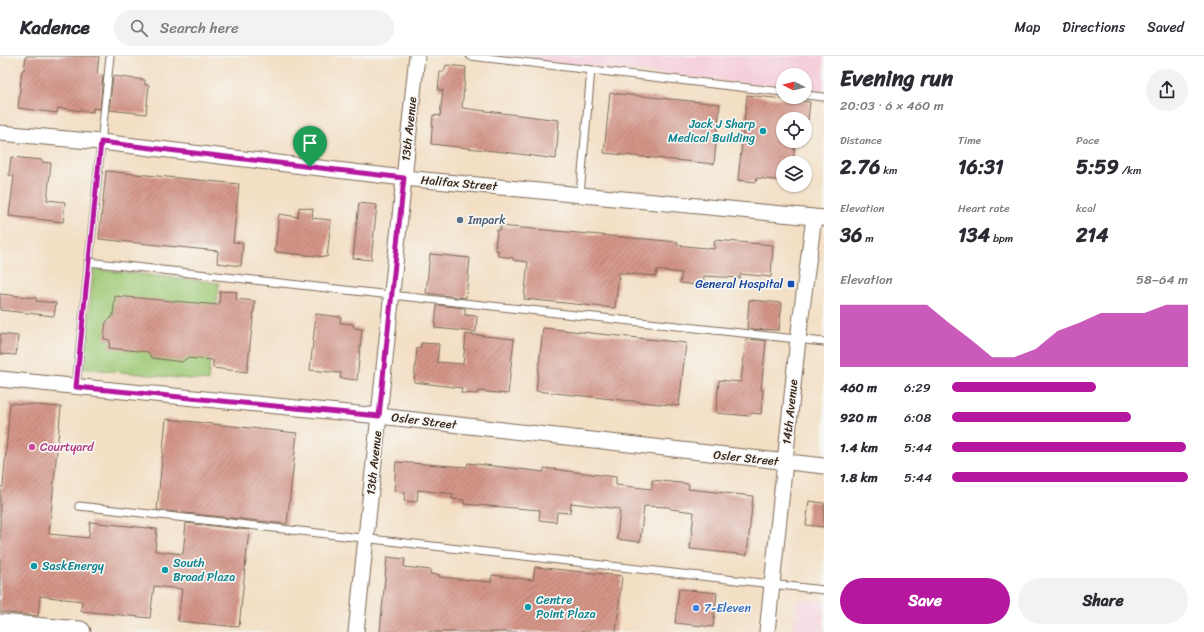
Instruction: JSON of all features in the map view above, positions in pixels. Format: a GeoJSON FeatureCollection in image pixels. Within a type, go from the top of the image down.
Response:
{"type":"FeatureCollection","features":[{"type":"Feature","properties":{"kind":"main road"},"geometry":{"type":"LineString","coordinates":[[0,625],[80,632]]}},
{"type":"Feature","properties":{"kind":"street","name":"13th Avenue"},"geometry":{"type":"LineString","coordinates":[[356,632],[417,56]]}},
{"type":"Feature","properties":{"kind":"street","name":"Halifax Street"},"geometry":{"type":"LineString","coordinates":[[0,133],[101,142],[404,178],[819,218]]}},
{"type":"Feature","properties":{"kind":"street","name":"14th Avenue"},"geometry":{"type":"LineString","coordinates":[[767,632],[798,339],[819,218]]}},
{"type":"Feature","properties":{"kind":"street","name":"Osler Street"},"geometry":{"type":"LineString","coordinates":[[0,379],[379,416],[824,466]]}},
{"type":"Feature","properties":{"kind":"lane"},"geometry":{"type":"LineString","coordinates":[[76,387],[110,56]]}},
{"type":"Feature","properties":{"kind":"lane"},"geometry":{"type":"LineString","coordinates":[[470,56],[776,91]]}},
{"type":"Feature","properties":{"kind":"lane"},"geometry":{"type":"LineString","coordinates":[[580,195],[592,70]]}},
{"type":"Feature","properties":{"kind":"lane"},"geometry":{"type":"LineString","coordinates":[[812,96],[824,97]]}},
{"type":"Feature","properties":{"kind":"lane"},"geometry":{"type":"LineString","coordinates":[[88,262],[824,342]]}},
{"type":"Feature","properties":{"kind":"lane"},"geometry":{"type":"LineString","coordinates":[[80,506],[366,537],[824,590]]}},
{"type":"Feature","properties":{"kind":"shaded area"},"geometry":{"type":"Polygon","coordinates":[[[485,56],[824,56],[824,91],[812,90],[812,68],[776,68],[776,86],[485,56]]]}},
{"type":"Feature","properties":{"kind":"shaded area"},"geometry":{"type":"Polygon","coordinates":[[[797,599],[824,602],[824,632],[793,632],[797,599]]]}},
{"type":"Feature","properties":{"kind":"green space"},"geometry":{"type":"Polygon","coordinates":[[[94,269],[219,283],[208,381],[83,368],[94,269]]]}},
{"type":"Feature","properties":{"kind":"building"},"geometry":{"type":"Polygon","coordinates":[[[26,56],[99,56],[97,74],[103,75],[100,109],[93,108],[93,112],[58,108],[57,113],[18,108],[22,70],[24,70],[26,56]]]}},
{"type":"Feature","properties":{"kind":"building"},"geometry":{"type":"Polygon","coordinates":[[[446,65],[466,67],[462,108],[559,120],[556,159],[431,144],[433,115],[440,116],[443,90],[438,90],[440,72],[444,72],[446,65]]]}},
{"type":"Feature","properties":{"kind":"building"},"geometry":{"type":"Polygon","coordinates":[[[113,76],[145,80],[145,85],[149,85],[146,114],[109,110],[113,76]]]}},
{"type":"Feature","properties":{"kind":"building"},"geometry":{"type":"Polygon","coordinates":[[[610,93],[720,104],[714,164],[604,153],[610,93]]]}},
{"type":"Feature","properties":{"kind":"building","name":"Jack J Sharp Medical Building"},"geometry":{"type":"Polygon","coordinates":[[[747,95],[776,98],[776,104],[810,104],[809,112],[776,112],[776,148],[794,148],[794,156],[776,156],[776,180],[757,178],[756,182],[738,180],[747,95]]]}},
{"type":"Feature","properties":{"kind":"building"},"geometry":{"type":"Polygon","coordinates":[[[11,157],[42,160],[42,162],[51,163],[47,200],[65,202],[63,222],[9,216],[14,176],[9,175],[11,157]]]}},
{"type":"Feature","properties":{"kind":"building"},"geometry":{"type":"Polygon","coordinates":[[[106,171],[239,184],[233,242],[243,243],[241,266],[217,263],[218,251],[99,239],[106,171]]]}},
{"type":"Feature","properties":{"kind":"building"},"geometry":{"type":"Polygon","coordinates":[[[359,203],[377,205],[371,260],[353,258],[359,203]]]}},
{"type":"Feature","properties":{"kind":"building"},"geometry":{"type":"Polygon","coordinates":[[[299,207],[313,209],[312,218],[331,220],[327,257],[275,252],[279,214],[298,217],[299,207]]]}},
{"type":"Feature","properties":{"kind":"building"},"geometry":{"type":"Polygon","coordinates":[[[500,226],[678,242],[677,245],[714,249],[715,240],[773,245],[771,277],[740,274],[740,278],[704,276],[703,286],[680,283],[682,273],[657,270],[656,276],[619,273],[615,308],[524,299],[528,262],[498,256],[498,250],[495,250],[497,230],[500,230],[500,226]]]}},
{"type":"Feature","properties":{"kind":"building"},"geometry":{"type":"Polygon","coordinates":[[[430,254],[470,258],[466,298],[426,293],[430,254]]]}},
{"type":"Feature","properties":{"kind":"building"},"geometry":{"type":"Polygon","coordinates":[[[220,291],[237,292],[236,299],[255,301],[247,372],[213,368],[213,360],[187,358],[182,362],[152,358],[148,352],[109,348],[110,340],[104,339],[106,322],[113,316],[115,296],[219,305],[220,291]]]}},
{"type":"Feature","properties":{"kind":"building"},"geometry":{"type":"Polygon","coordinates":[[[0,294],[36,298],[36,301],[56,303],[54,316],[0,310],[0,294]]]}},
{"type":"Feature","properties":{"kind":"building"},"geometry":{"type":"Polygon","coordinates":[[[749,300],[782,303],[779,330],[747,329],[749,300]]]}},
{"type":"Feature","properties":{"kind":"building"},"geometry":{"type":"Polygon","coordinates":[[[437,305],[465,308],[465,315],[477,316],[476,332],[435,328],[437,305]]]}},
{"type":"Feature","properties":{"kind":"building"},"geometry":{"type":"Polygon","coordinates":[[[316,314],[341,317],[340,323],[353,324],[354,328],[362,329],[357,380],[340,378],[341,373],[310,370],[316,314]]]}},
{"type":"Feature","properties":{"kind":"building"},"geometry":{"type":"Polygon","coordinates":[[[543,328],[686,343],[679,406],[536,391],[543,328]]]}},
{"type":"Feature","properties":{"kind":"building"},"geometry":{"type":"Polygon","coordinates":[[[0,334],[18,336],[16,355],[0,354],[0,334]]]}},
{"type":"Feature","properties":{"kind":"building"},"geometry":{"type":"Polygon","coordinates":[[[466,334],[514,339],[508,394],[478,391],[477,394],[461,393],[462,388],[414,382],[417,348],[420,349],[421,343],[439,344],[437,362],[463,364],[466,334]]]}},
{"type":"Feature","properties":{"kind":"building"},"geometry":{"type":"Polygon","coordinates":[[[746,339],[766,341],[761,390],[763,390],[761,414],[751,413],[750,416],[716,413],[719,380],[741,382],[746,339]]]}},
{"type":"Feature","properties":{"kind":"building"},"geometry":{"type":"Polygon","coordinates":[[[10,403],[61,407],[49,534],[89,538],[90,522],[157,529],[155,551],[183,554],[186,523],[249,530],[239,627],[178,621],[182,589],[154,586],[150,618],[81,611],[82,601],[40,596],[38,616],[0,612],[0,487],[3,487],[10,403]]]}},
{"type":"Feature","properties":{"kind":"building"},"geometry":{"type":"Polygon","coordinates":[[[166,419],[297,433],[287,524],[157,510],[166,419]]]}},
{"type":"Feature","properties":{"kind":"building"},"geometry":{"type":"Polygon","coordinates":[[[396,462],[467,467],[468,463],[544,472],[544,468],[616,477],[616,485],[652,489],[652,480],[689,484],[688,489],[753,496],[747,555],[690,549],[694,512],[671,509],[669,507],[644,506],[640,542],[617,539],[620,509],[571,503],[570,513],[557,512],[556,522],[539,520],[540,510],[464,504],[464,500],[452,499],[453,494],[418,490],[417,502],[404,501],[405,492],[394,491],[396,462]]]}},
{"type":"Feature","properties":{"kind":"building"},"geometry":{"type":"Polygon","coordinates":[[[809,501],[824,503],[824,527],[806,525],[809,501]]]}},
{"type":"Feature","properties":{"kind":"building","name":"Centre Point Plaza"},"geometry":{"type":"Polygon","coordinates":[[[387,557],[405,559],[404,567],[431,570],[430,574],[440,575],[439,577],[491,582],[492,575],[533,580],[535,567],[622,576],[616,632],[380,632],[387,557]]]}},
{"type":"Feature","properties":{"kind":"building","name":"7-Eleven"},"geometry":{"type":"Polygon","coordinates":[[[679,589],[717,593],[713,627],[675,623],[679,589]]]}},
{"type":"Feature","properties":{"kind":"place","name":"Jack J Sharp Medical Building"},"geometry":{"type":"Point","coordinates":[763,131]}},
{"type":"Feature","properties":{"kind":"place","name":"Impark"},"geometry":{"type":"Point","coordinates":[460,220]}},
{"type":"Feature","properties":{"kind":"place","name":"General Hospital"},"geometry":{"type":"Point","coordinates":[791,284]}},
{"type":"Feature","properties":{"kind":"place","name":"Courtyard"},"geometry":{"type":"Point","coordinates":[32,447]}},
{"type":"Feature","properties":{"kind":"place","name":"SaskEnergy"},"geometry":{"type":"Point","coordinates":[34,566]}},
{"type":"Feature","properties":{"kind":"place","name":"South Broad Plaza"},"geometry":{"type":"Point","coordinates":[165,570]}},
{"type":"Feature","properties":{"kind":"place","name":"Centre Point Plaza"},"geometry":{"type":"Point","coordinates":[528,607]}},
{"type":"Feature","properties":{"kind":"place","name":"7-Eleven"},"geometry":{"type":"Point","coordinates":[696,608]}},
{"type":"Feature","properties":{"kind":"route"},"geometry":{"type":"LineString","coordinates":[[101,142],[310,167],[404,178],[379,416],[76,387],[101,142]]}}]}
